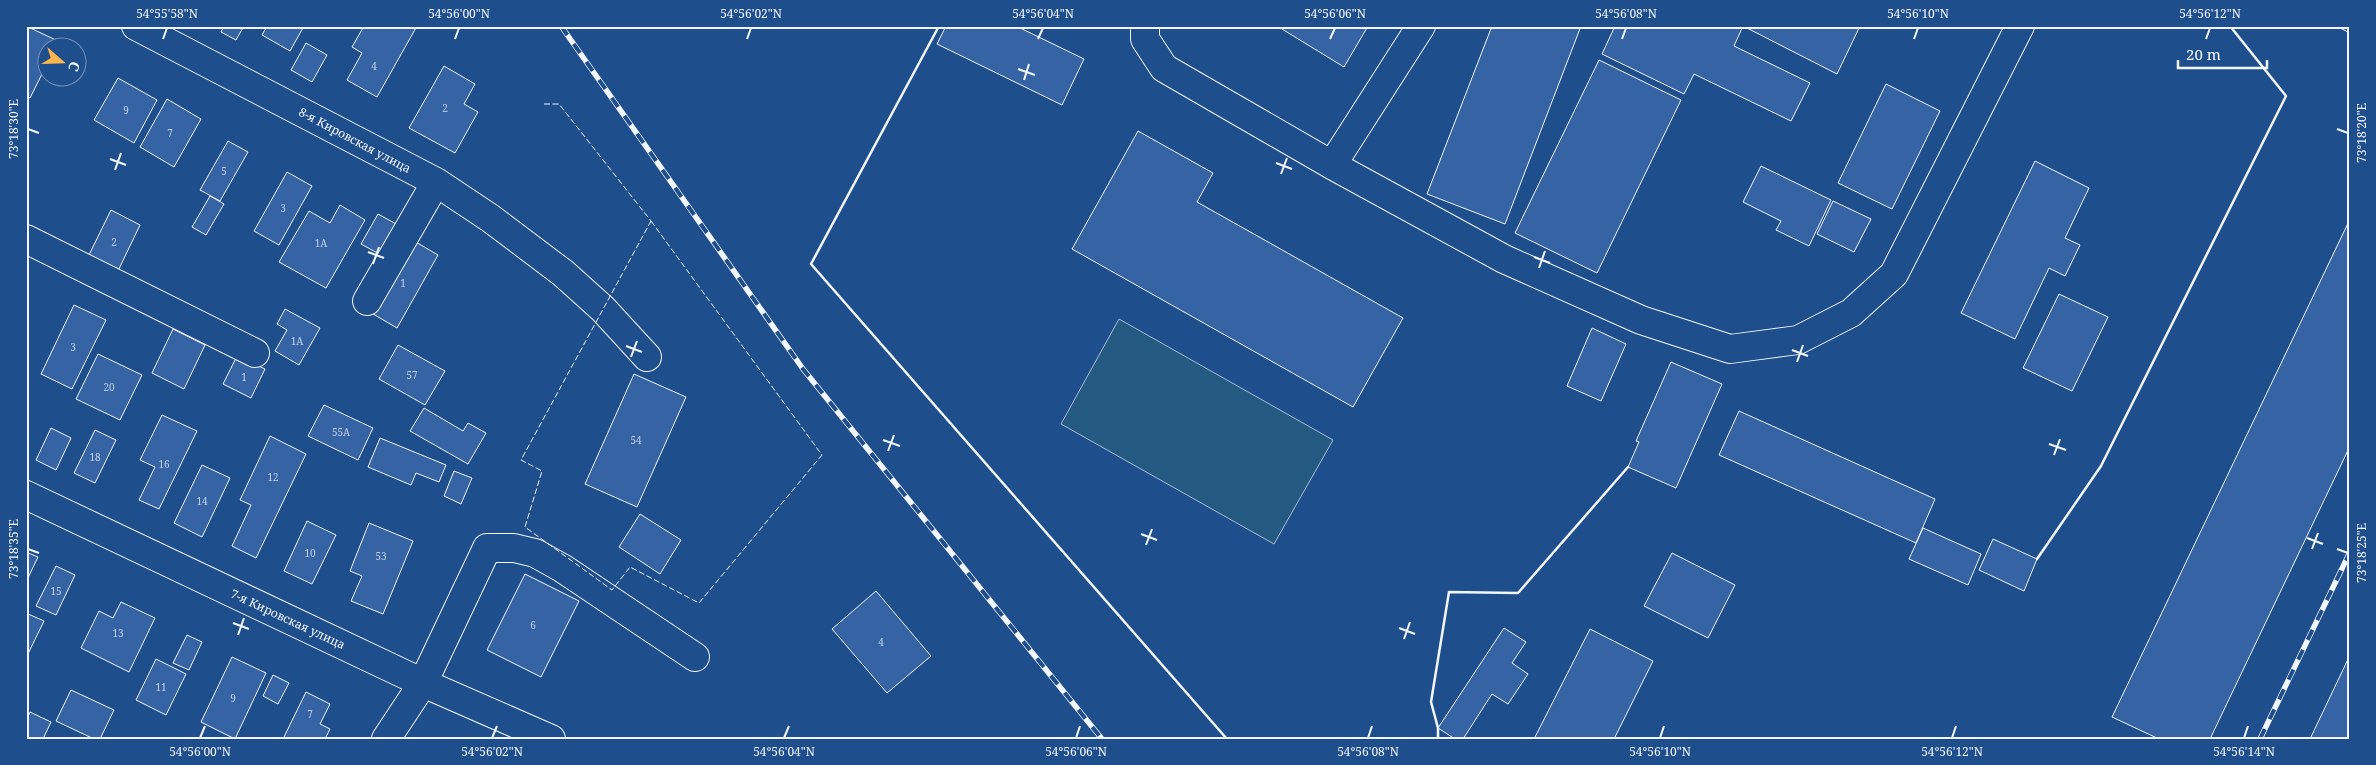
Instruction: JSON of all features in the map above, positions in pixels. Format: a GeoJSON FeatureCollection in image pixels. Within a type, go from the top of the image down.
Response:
{"type":"FeatureCollection","features":[{"type":"Feature","properties":{"kind":"street","name":"8-я Кировская улица"},"geometry":{"type":"LineString","coordinates":[[136,26],[436,182],[490,218],[563,273],[603,309],[646,357]]}},
{"type":"Feature","properties":{"kind":"street"},"geometry":{"type":"LineString","coordinates":[[1145,26],[1145,39],[1164,68],[1332,165],[1504,259],[1640,320],[1730,349],[1798,340],[1851,313],[1894,274],[2020,26]]}},
{"type":"Feature","properties":{"kind":"street"},"geometry":{"type":"LineString","coordinates":[[1332,165],[1421,26]]}},
{"type":"Feature","properties":{"kind":"street"},"geometry":{"type":"LineString","coordinates":[[367,301],[436,182]]}},
{"type":"Feature","properties":{"kind":"street"},"geometry":{"type":"LineString","coordinates":[[26,239],[254,353]]}},
{"type":"Feature","properties":{"kind":"street","name":"7-я Кировская улица"},"geometry":{"type":"LineString","coordinates":[[26,495],[423,683],[551,739]]}},
{"type":"Feature","properties":{"kind":"street"},"geometry":{"type":"LineString","coordinates":[[386,739],[423,683],[487,548],[514,548],[535,553],[562,568],[695,657]]}},
{"type":"Feature","properties":{"kind":"shaded area"},"geometry":{"type":"Polygon","coordinates":[[[1119,319],[1333,440],[1274,544],[1061,424],[1119,319]]]}},
{"type":"Feature","properties":{"kind":"building"},"geometry":{"type":"Polygon","coordinates":[[[26,26],[52,38],[38,38],[38,82],[30,98],[26,96],[26,26]]]}},
{"type":"Feature","properties":{"kind":"building"},"geometry":{"type":"Polygon","coordinates":[[[224,26],[244,26],[236,40],[221,32],[224,26]]]}},
{"type":"Feature","properties":{"kind":"building"},"geometry":{"type":"Polygon","coordinates":[[[267,26],[304,26],[290,51],[262,35],[267,26]]]}},
{"type":"Feature","properties":{"kind":"building"},"geometry":{"type":"Polygon","coordinates":[[[364,26],[417,26],[377,97],[347,80],[362,53],[352,47],[364,26]]]}},
{"type":"Feature","properties":{"kind":"building"},"geometry":{"type":"Polygon","coordinates":[[[946,26],[1016,26],[1084,59],[1062,105],[937,44],[946,26]]]}},
{"type":"Feature","properties":{"kind":"building"},"geometry":{"type":"Polygon","coordinates":[[[1277,26],[1368,26],[1344,67],[1277,26]]]}},
{"type":"Feature","properties":{"kind":"building"},"geometry":{"type":"Polygon","coordinates":[[[1492,26],[1581,26],[1505,224],[1427,194],[1492,26]]]}},
{"type":"Feature","properties":{"kind":"building"},"geometry":{"type":"Polygon","coordinates":[[[1615,26],[1743,26],[1734,46],[1810,83],[1791,121],[1694,74],[1684,94],[1602,54],[1615,26]]]}},
{"type":"Feature","properties":{"kind":"building"},"geometry":{"type":"Polygon","coordinates":[[[1743,26],[1860,26],[1837,74],[1743,26]]]}},
{"type":"Feature","properties":{"kind":"building"},"geometry":{"type":"Polygon","coordinates":[[[2336,26],[2350,26],[2350,27],[2348,32],[2336,26]]]}},
{"type":"Feature","properties":{"kind":"building"},"geometry":{"type":"Polygon","coordinates":[[[306,43],[327,55],[312,82],[291,70],[306,43]]]}},
{"type":"Feature","properties":{"kind":"building"},"geometry":{"type":"Polygon","coordinates":[[[1599,60],[1681,100],[1597,273],[1515,233],[1599,60]]]}},
{"type":"Feature","properties":{"kind":"building"},"geometry":{"type":"Polygon","coordinates":[[[444,66],[475,84],[464,104],[478,112],[455,153],[409,128],[444,66]]]}},
{"type":"Feature","properties":{"kind":"building"},"geometry":{"type":"Polygon","coordinates":[[[118,78],[157,100],[134,143],[94,120],[118,78]]]}},
{"type":"Feature","properties":{"kind":"building"},"geometry":{"type":"Polygon","coordinates":[[[1886,84],[1940,111],[1892,209],[1838,183],[1886,84]]]}},
{"type":"Feature","properties":{"kind":"building"},"geometry":{"type":"Polygon","coordinates":[[[167,99],[201,119],[174,167],[140,147],[167,99]]]}},
{"type":"Feature","properties":{"kind":"building"},"geometry":{"type":"Polygon","coordinates":[[[1138,131],[1213,173],[1197,202],[1403,318],[1353,407],[1072,249],[1138,131]]]}},
{"type":"Feature","properties":{"kind":"building"},"geometry":{"type":"Polygon","coordinates":[[[228,141],[248,152],[220,201],[200,190],[228,141]]]}},
{"type":"Feature","properties":{"kind":"building"},"geometry":{"type":"Polygon","coordinates":[[[2035,161],[2089,188],[2065,238],[2080,245],[2065,276],[2049,268],[2015,339],[1961,313],[2035,161]]]}},
{"type":"Feature","properties":{"kind":"building"},"geometry":{"type":"Polygon","coordinates":[[[1761,166],[1831,200],[1809,246],[1776,230],[1781,221],[1743,202],[1761,166]]]}},
{"type":"Feature","properties":{"kind":"building"},"geometry":{"type":"Polygon","coordinates":[[[287,172],[312,186],[279,245],[254,231],[287,172]]]}},
{"type":"Feature","properties":{"kind":"building"},"geometry":{"type":"Polygon","coordinates":[[[210,196],[224,204],[206,235],[192,227],[210,196]]]}},
{"type":"Feature","properties":{"kind":"building"},"geometry":{"type":"Polygon","coordinates":[[[1833,201],[1871,219],[1854,252],[1817,234],[1833,201]]]}},
{"type":"Feature","properties":{"kind":"building"},"geometry":{"type":"Polygon","coordinates":[[[340,205],[365,220],[326,288],[279,262],[309,211],[330,223],[340,205]]]}},
{"type":"Feature","properties":{"kind":"building"},"geometry":{"type":"Polygon","coordinates":[[[111,210],[140,225],[117,273],[87,259],[111,210]]]}},
{"type":"Feature","properties":{"kind":"building"},"geometry":{"type":"Polygon","coordinates":[[[378,214],[398,225],[381,255],[361,244],[378,214]]]}},
{"type":"Feature","properties":{"kind":"building"},"geometry":{"type":"Polygon","coordinates":[[[2350,219],[2350,446],[2210,739],[2159,739],[2112,717],[2350,219]]]}},
{"type":"Feature","properties":{"kind":"building"},"geometry":{"type":"Polygon","coordinates":[[[409,238],[438,255],[397,328],[368,311],[409,238]]]}},
{"type":"Feature","properties":{"kind":"building"},"geometry":{"type":"Polygon","coordinates":[[[2059,294],[2108,317],[2072,391],[2023,368],[2059,294]]]}},
{"type":"Feature","properties":{"kind":"building"},"geometry":{"type":"Polygon","coordinates":[[[74,305],[106,320],[72,389],[41,374],[74,305]]]}},
{"type":"Feature","properties":{"kind":"building"},"geometry":{"type":"Polygon","coordinates":[[[285,309],[320,328],[299,365],[275,351],[287,330],[277,324],[285,309]]]}},
{"type":"Feature","properties":{"kind":"building"},"geometry":{"type":"Polygon","coordinates":[[[1592,328],[1626,344],[1601,401],[1567,386],[1592,328]]]}},
{"type":"Feature","properties":{"kind":"building"},"geometry":{"type":"Polygon","coordinates":[[[173,329],[205,345],[184,389],[152,373],[173,329]]]}},
{"type":"Feature","properties":{"kind":"building"},"geometry":{"type":"Polygon","coordinates":[[[398,345],[445,371],[425,405],[379,379],[398,345]]]}},
{"type":"Feature","properties":{"kind":"building"},"geometry":{"type":"Polygon","coordinates":[[[98,354],[142,375],[120,420],[76,399],[98,354]]]}},
{"type":"Feature","properties":{"kind":"building"},"geometry":{"type":"Polygon","coordinates":[[[237,356],[265,369],[251,398],[223,384],[237,356]]]}},
{"type":"Feature","properties":{"kind":"building"},"geometry":{"type":"Polygon","coordinates":[[[1671,362],[1722,384],[1676,488],[1628,467],[1639,442],[1636,441],[1671,362]]]}},
{"type":"Feature","properties":{"kind":"building"},"geometry":{"type":"Polygon","coordinates":[[[634,374],[686,397],[637,507],[585,484],[634,374]]]}},
{"type":"Feature","properties":{"kind":"building"},"geometry":{"type":"Polygon","coordinates":[[[324,405],[373,428],[358,460],[308,436],[324,405]]]}},
{"type":"Feature","properties":{"kind":"building"},"geometry":{"type":"Polygon","coordinates":[[[424,408],[463,431],[468,423],[486,433],[468,464],[410,431],[424,408]]]}},
{"type":"Feature","properties":{"kind":"building"},"geometry":{"type":"Polygon","coordinates":[[[1739,411],[1935,499],[1916,543],[1719,455],[1739,411]]]}},
{"type":"Feature","properties":{"kind":"building"},"geometry":{"type":"Polygon","coordinates":[[[162,415],[197,431],[159,509],[139,500],[155,467],[140,460],[162,415]]]}},
{"type":"Feature","properties":{"kind":"building"},"geometry":{"type":"Polygon","coordinates":[[[51,428],[71,438],[56,470],[36,460],[51,428]]]}},
{"type":"Feature","properties":{"kind":"building"},"geometry":{"type":"Polygon","coordinates":[[[95,430],[116,440],[95,483],[74,473],[95,430]]]}},
{"type":"Feature","properties":{"kind":"building"},"geometry":{"type":"Polygon","coordinates":[[[270,436],[306,454],[256,558],[232,546],[251,505],[240,500],[270,436]]]}},
{"type":"Feature","properties":{"kind":"building"},"geometry":{"type":"Polygon","coordinates":[[[380,438],[446,465],[439,482],[416,473],[411,485],[368,467],[380,438]]]}},
{"type":"Feature","properties":{"kind":"building"},"geometry":{"type":"Polygon","coordinates":[[[202,465],[230,478],[202,537],[174,523],[202,465]]]}},
{"type":"Feature","properties":{"kind":"building"},"geometry":{"type":"Polygon","coordinates":[[[454,471],[472,478],[461,504],[444,496],[454,471]]]}},
{"type":"Feature","properties":{"kind":"building"},"geometry":{"type":"Polygon","coordinates":[[[640,514],[681,540],[660,574],[619,547],[640,514]]]}},
{"type":"Feature","properties":{"kind":"building"},"geometry":{"type":"Polygon","coordinates":[[[307,521],[336,535],[312,584],[284,571],[307,521]]]}},
{"type":"Feature","properties":{"kind":"building"},"geometry":{"type":"Polygon","coordinates":[[[369,523],[413,541],[383,614],[351,601],[362,576],[350,571],[369,523]]]}},
{"type":"Feature","properties":{"kind":"building"},"geometry":{"type":"Polygon","coordinates":[[[1923,528],[1981,554],[1968,585],[1909,559],[1923,528]]]}},
{"type":"Feature","properties":{"kind":"building"},"geometry":{"type":"Polygon","coordinates":[[[1993,539],[2037,559],[2024,591],[1979,570],[1993,539]]]}},
{"type":"Feature","properties":{"kind":"building"},"geometry":{"type":"Polygon","coordinates":[[[26,552],[38,557],[26,582],[26,552]]]}},
{"type":"Feature","properties":{"kind":"building"},"geometry":{"type":"Polygon","coordinates":[[[1672,553],[1735,585],[1708,638],[1644,606],[1672,553]]]}},
{"type":"Feature","properties":{"kind":"building"},"geometry":{"type":"Polygon","coordinates":[[[56,566],[75,575],[56,615],[36,606],[56,566]]]}},
{"type":"Feature","properties":{"kind":"building"},"geometry":{"type":"Polygon","coordinates":[[[525,574],[579,601],[541,677],[487,650],[525,574]]]}},
{"type":"Feature","properties":{"kind":"building"},"geometry":{"type":"Polygon","coordinates":[[[876,591],[931,656],[887,693],[832,629],[876,591]]]}},
{"type":"Feature","properties":{"kind":"building"},"geometry":{"type":"Polygon","coordinates":[[[121,602],[155,618],[129,672],[81,648],[99,611],[113,618],[121,602]]]}},
{"type":"Feature","properties":{"kind":"building"},"geometry":{"type":"Polygon","coordinates":[[[26,613],[44,621],[26,658],[26,613]]]}},
{"type":"Feature","properties":{"kind":"building"},"geometry":{"type":"Polygon","coordinates":[[[1504,628],[1526,642],[1512,663],[1528,674],[1508,704],[1492,694],[1463,739],[1455,739],[1438,728],[1504,628]]]}},
{"type":"Feature","properties":{"kind":"building"},"geometry":{"type":"Polygon","coordinates":[[[1590,629],[1653,661],[1614,739],[1534,739],[1590,629]]]}},
{"type":"Feature","properties":{"kind":"building"},"geometry":{"type":"Polygon","coordinates":[[[187,635],[202,642],[189,670],[173,663],[187,635]]]}},
{"type":"Feature","properties":{"kind":"building"},"geometry":{"type":"Polygon","coordinates":[[[2350,655],[2350,739],[2310,739],[2350,655]]]}},
{"type":"Feature","properties":{"kind":"building"},"geometry":{"type":"Polygon","coordinates":[[[232,657],[266,673],[235,739],[201,722],[232,657]]]}},
{"type":"Feature","properties":{"kind":"building"},"geometry":{"type":"Polygon","coordinates":[[[156,659],[186,674],[166,715],[136,700],[156,659]]]}},
{"type":"Feature","properties":{"kind":"building"},"geometry":{"type":"Polygon","coordinates":[[[273,675],[289,683],[278,704],[263,696],[273,675]]]}},
{"type":"Feature","properties":{"kind":"building"},"geometry":{"type":"Polygon","coordinates":[[[71,690],[114,710],[100,739],[94,739],[56,721],[71,690]]]}},
{"type":"Feature","properties":{"kind":"building"},"geometry":{"type":"Polygon","coordinates":[[[306,692],[330,704],[320,724],[330,729],[325,739],[283,739],[306,692]]]}},
{"type":"Feature","properties":{"kind":"building"},"geometry":{"type":"Polygon","coordinates":[[[30,712],[51,722],[43,739],[26,739],[26,721],[30,712]]]}},
{"type":"Feature","properties":{"kind":"railway"},"geometry":{"type":"LineString","coordinates":[[561,26],[803,369],[1102,739]]}},
{"type":"Feature","properties":{"kind":"railway"},"geometry":{"type":"LineString","coordinates":[[2260,739],[2350,552]]}},
{"type":"Feature","properties":{"kind":"fence"},"geometry":{"type":"LineString","coordinates":[[544,104],[559,104],[651,221]]}},
{"type":"Feature","properties":{"kind":"fence"},"geometry":{"type":"LineString","coordinates":[[651,221],[822,455],[699,603],[630,567],[612,590],[525,527],[542,471],[521,460],[651,221]]}},
{"type":"Feature","properties":{"kind":"wall"},"geometry":{"type":"LineString","coordinates":[[939,26],[811,264],[1227,739]]}},
{"type":"Feature","properties":{"kind":"wall"},"geometry":{"type":"LineString","coordinates":[[2037,559],[2101,466],[2286,96],[2230,26]]}},
{"type":"Feature","properties":{"kind":"wall"},"geometry":{"type":"LineString","coordinates":[[1438,739],[1438,728],[1431,702],[1449,592],[1518,593],[1628,467]]}}]}
